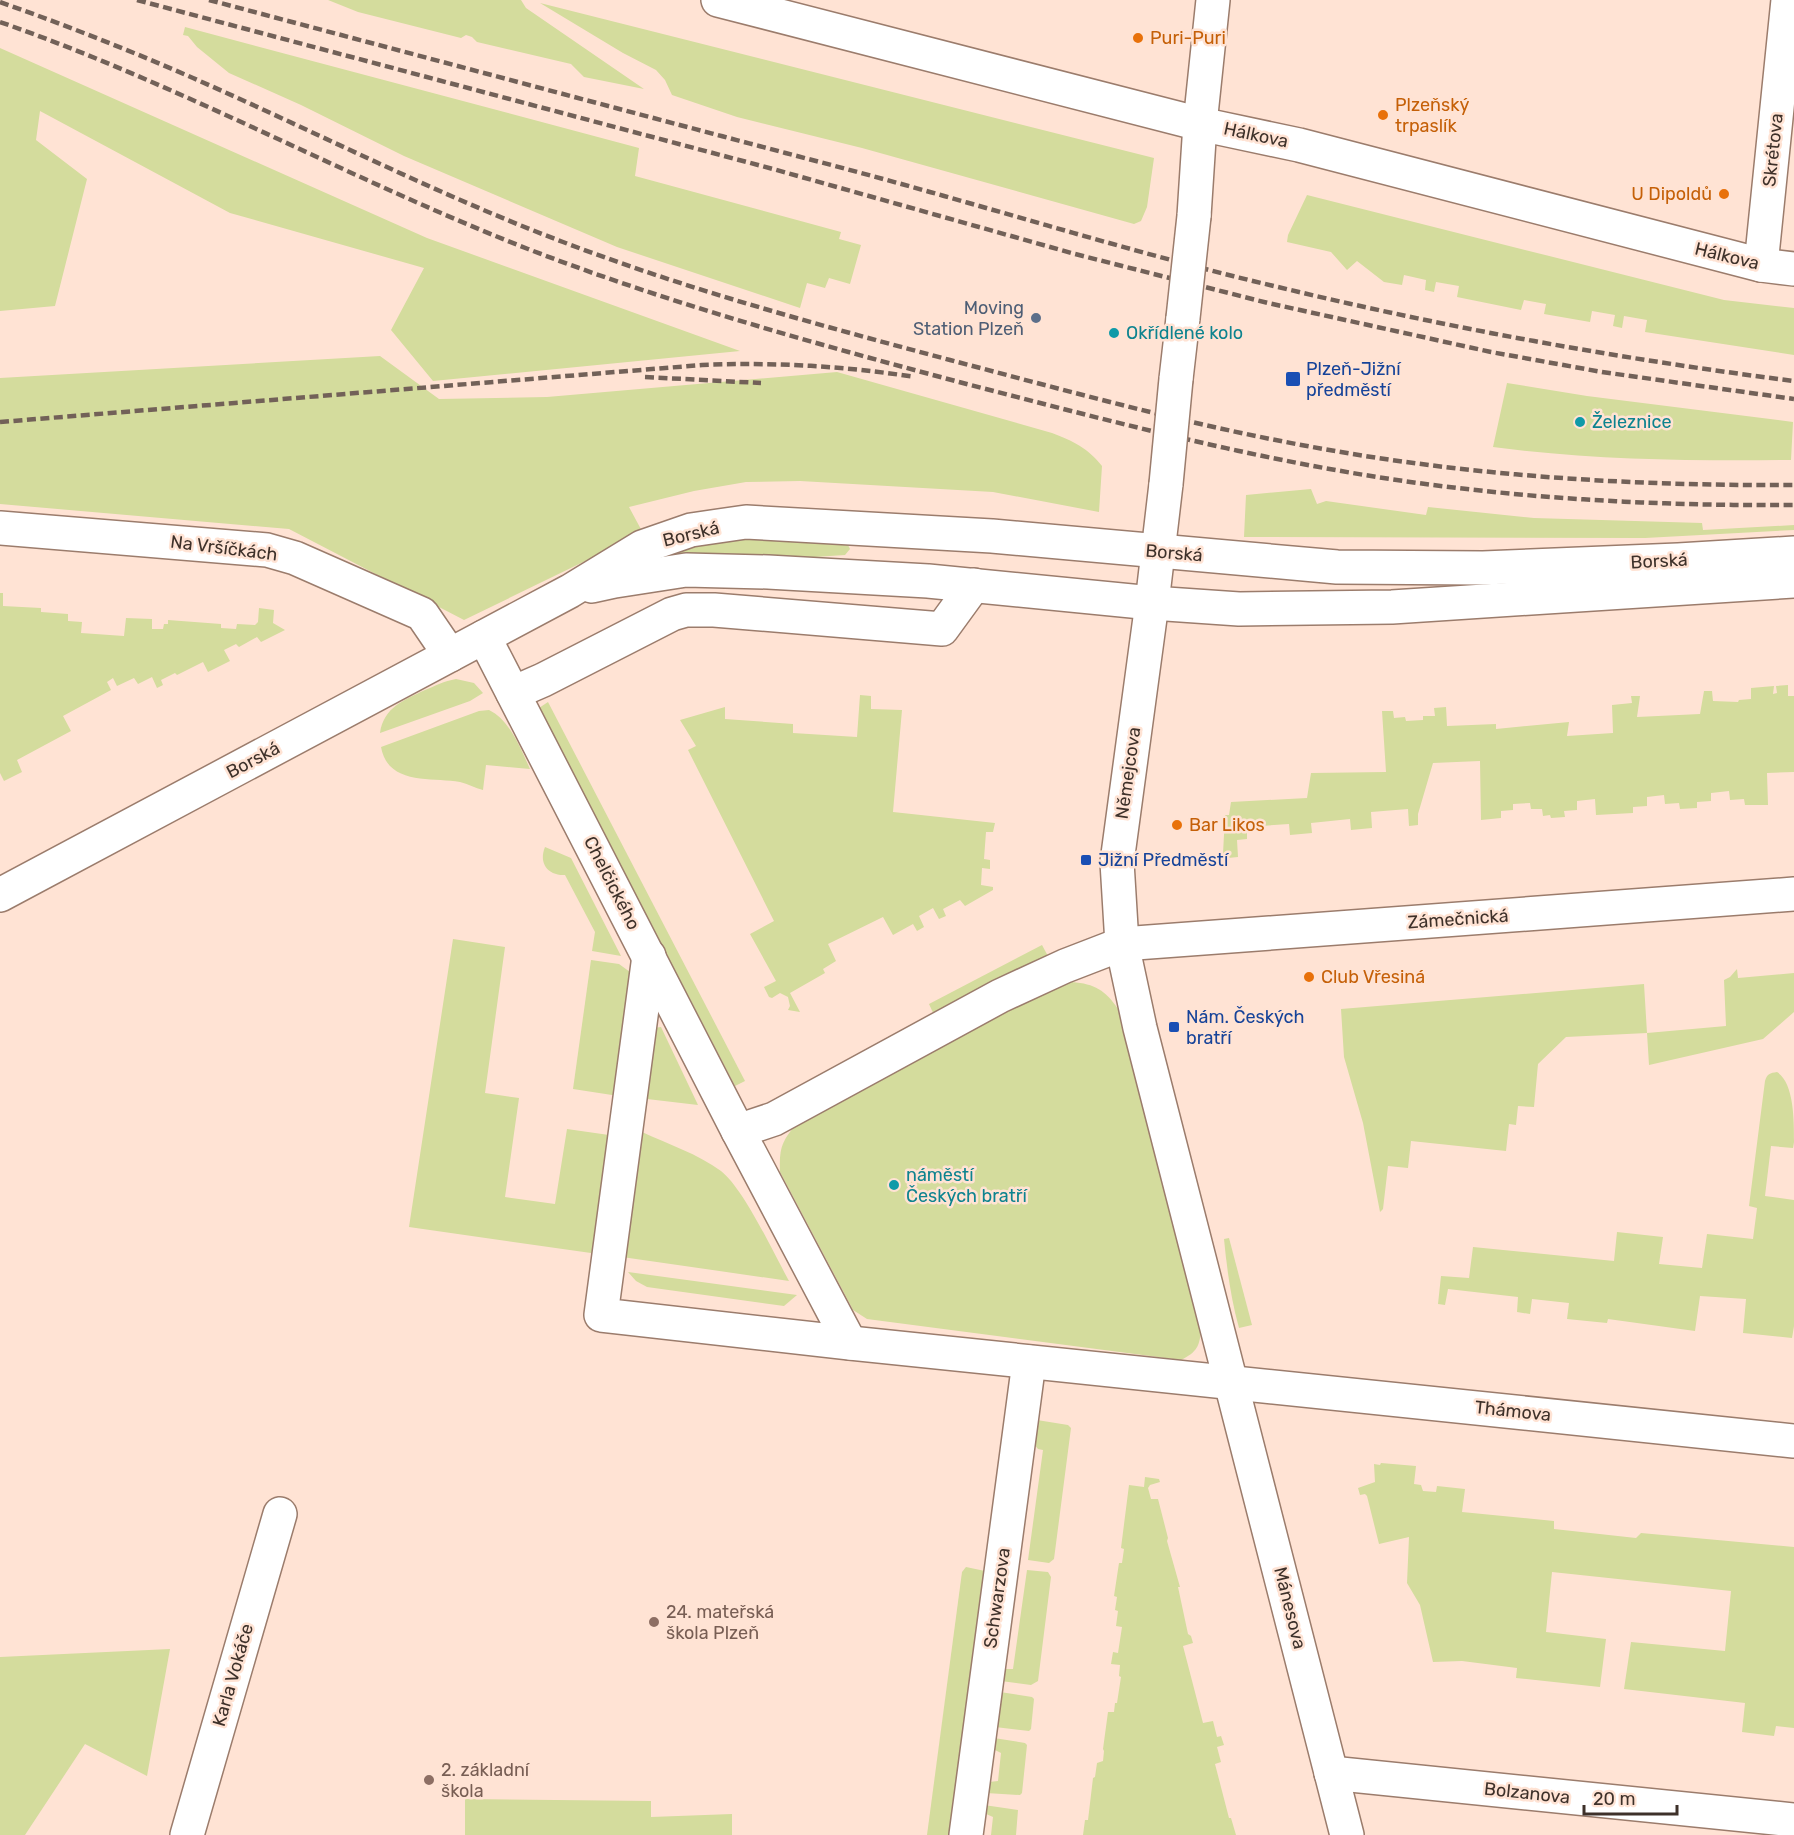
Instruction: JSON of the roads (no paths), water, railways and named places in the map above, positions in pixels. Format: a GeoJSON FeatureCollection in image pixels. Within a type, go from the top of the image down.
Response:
{"type":"FeatureCollection","features":[{"type":"Feature","properties":{"kind":"street","name":"Hálkova"},"geometry":{"type":"LineString","coordinates":[[718,0],[1200,124],[1290,142],[1761,265],[1794,268]]}},
{"type":"Feature","properties":{"kind":"street","name":"Němejcova"},"geometry":{"type":"LineString","coordinates":[[1122,944],[1117,862],[1166,484],[1194,216],[1200,124],[1213,0]]}},
{"type":"Feature","properties":{"kind":"street","name":"Skrétova"},"geometry":{"type":"LineString","coordinates":[[1761,265],[1788,0]]}},
{"type":"Feature","properties":{"kind":"street","name":"Borská"},"geometry":{"type":"LineString","coordinates":[[0,895],[570,591],[642,547],[691,530],[746,522],[992,536],[1337,567],[1461,568],[1794,553]]}},
{"type":"Feature","properties":{"kind":"street","name":"Na Vršíčkách"},"geometry":{"type":"LineString","coordinates":[[0,528],[267,550],[295,558],[422,614],[450,655]]}},
{"type":"Feature","properties":{"kind":"street","name":"Borská"},"geometry":{"type":"LineString","coordinates":[[570,591],[615,580],[686,570],[825,575],[974,585],[1152,603],[1239,609],[1392,607],[1794,581]]}},
{"type":"Feature","properties":{"kind":"street"},"geometry":{"type":"LineString","coordinates":[[513,693],[543,680],[642,628],[686,610],[714,610],[942,628],[974,585]]}},
{"type":"Feature","properties":{"kind":"street","name":"Chelčického"},"geometry":{"type":"LineString","coordinates":[[484,637],[738,1131]]}},
{"type":"Feature","properties":{"kind":"street","name":"Zámečnická"},"geometry":{"type":"LineString","coordinates":[[1122,944],[1794,894]]}},
{"type":"Feature","properties":{"kind":"street"},"geometry":{"type":"LineString","coordinates":[[649,956],[601,1315],[850,1343],[1232,1382],[1140,1028],[1122,944],[1065,966],[1000,996],[774,1119],[738,1131],[850,1343]]}},
{"type":"Feature","properties":{"kind":"street","name":"Schwarzova"},"geometry":{"type":"LineString","coordinates":[[966,1835],[1029,1362]]}},
{"type":"Feature","properties":{"kind":"street","name":"Thámova"},"geometry":{"type":"LineString","coordinates":[[1232,1382],[1794,1441]]}},
{"type":"Feature","properties":{"kind":"street","name":"Mánesova"},"geometry":{"type":"LineString","coordinates":[[1232,1382],[1347,1835]]}},
{"type":"Feature","properties":{"kind":"street","name":"Karla Vokáče"},"geometry":{"type":"LineString","coordinates":[[187,1835],[280,1514]]}},
{"type":"Feature","properties":{"kind":"street","name":"Bolzanova"},"geometry":{"type":"LineString","coordinates":[[1331,1773],[1794,1820]]}},
{"type":"Feature","properties":{"kind":"railway"},"geometry":{"type":"LineString","coordinates":[[137,0],[773,169],[1075,254],[1268,303],[1491,352],[1602,372],[1794,399]]}},
{"type":"Feature","properties":{"kind":"railway"},"geometry":{"type":"LineString","coordinates":[[209,0],[835,166],[1167,259],[1278,287],[1406,316],[1534,341],[1664,363],[1794,381]]}},
{"type":"Feature","properties":{"kind":"railway"},"geometry":{"type":"LineString","coordinates":[[0,2],[169,68],[423,183],[563,242],[706,291],[901,347],[1172,417],[1262,437],[1367,456],[1428,465],[1549,477],[1671,484],[1794,485]]}},
{"type":"Feature","properties":{"kind":"railway"},"geometry":{"type":"LineString","coordinates":[[0,22],[134,74],[395,193],[528,249],[687,305],[904,367],[1173,436],[1281,460],[1390,479],[1491,492],[1592,500],[1794,505]]}},
{"type":"Feature","properties":{"kind":"railway"},"geometry":{"type":"LineString","coordinates":[[0,422],[702,365],[809,366],[915,377]]}},
{"type":"Feature","properties":{"kind":"railway"},"geometry":{"type":"LineString","coordinates":[[645,377],[761,383]]}},
{"type":"Feature","properties":{"kind":"place","name":"Puri-Puri"},"geometry":{"type":"Point","coordinates":[1138,38]}},
{"type":"Feature","properties":{"kind":"place","name":"Plzeňský trpaslík"},"geometry":{"type":"Point","coordinates":[1383,115]}},
{"type":"Feature","properties":{"kind":"place","name":"U Dipoldů"},"geometry":{"type":"Point","coordinates":[1724,194]}},
{"type":"Feature","properties":{"kind":"place","name":"Moving Station Plzeň"},"geometry":{"type":"Point","coordinates":[1036,318]}},
{"type":"Feature","properties":{"kind":"place","name":"Okřídlené kolo"},"geometry":{"type":"Point","coordinates":[1114,333]}},
{"type":"Feature","properties":{"kind":"place","name":"Plzeň-Jižní předměstí"},"geometry":{"type":"Point","coordinates":[1293,379]}},
{"type":"Feature","properties":{"kind":"place","name":"Železnice"},"geometry":{"type":"Point","coordinates":[1580,422]}},
{"type":"Feature","properties":{"kind":"place","name":"Bar Likos"},"geometry":{"type":"Point","coordinates":[1177,825]}},
{"type":"Feature","properties":{"kind":"place","name":"Jižní Předměstí"},"geometry":{"type":"Point","coordinates":[1086,860]}},
{"type":"Feature","properties":{"kind":"place","name":"Club Vřesiná"},"geometry":{"type":"Point","coordinates":[1309,977]}},
{"type":"Feature","properties":{"kind":"place","name":"Nám. Českých bratří"},"geometry":{"type":"Point","coordinates":[1174,1027]}},
{"type":"Feature","properties":{"kind":"place","name":"náměstí Českých bratří"},"geometry":{"type":"Point","coordinates":[894,1185]}},
{"type":"Feature","properties":{"kind":"place","name":"24. mateřská škola Plzeň"},"geometry":{"type":"Point","coordinates":[654,1622]}},
{"type":"Feature","properties":{"kind":"place","name":"2. základní škola"},"geometry":{"type":"Point","coordinates":[429,1780]}}]}
